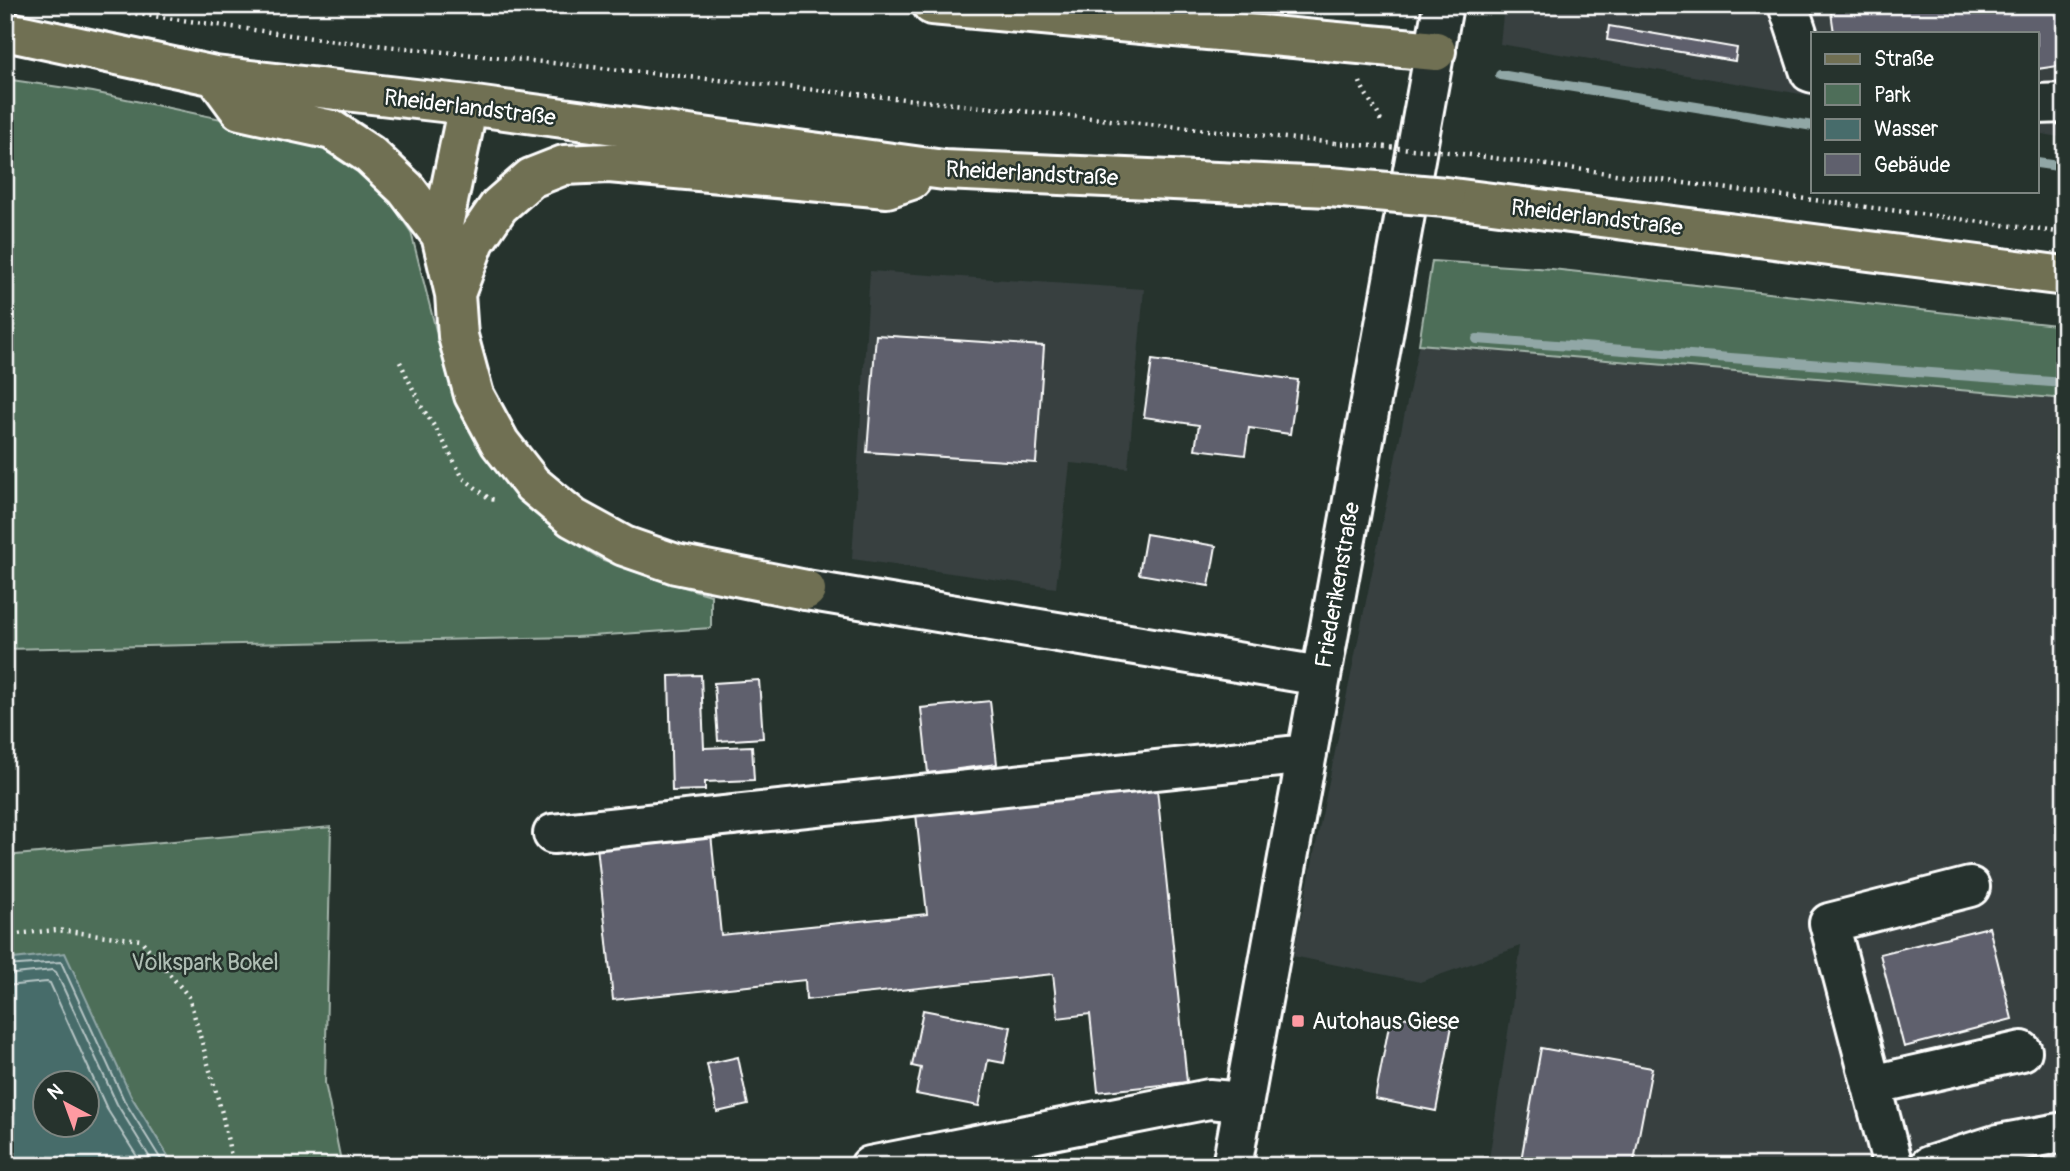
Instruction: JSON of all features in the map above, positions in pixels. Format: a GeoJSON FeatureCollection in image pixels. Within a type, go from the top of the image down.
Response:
{"type":"FeatureCollection","features":[{"type":"Feature","properties":{"kind":"main road"},"geometry":{"type":"LineString","coordinates":[[932,5],[1436,51]]}},
{"type":"Feature","properties":{"kind":"main road","name":"Rheiderlandstraße"},"geometry":{"type":"LineString","coordinates":[[5,31],[215,76],[468,106],[944,170],[1330,187],[1445,197],[2065,276]]}},
{"type":"Feature","properties":{"kind":"main road"},"geometry":{"type":"LineString","coordinates":[[215,76],[240,110],[332,130],[370,155],[406,189],[441,235],[455,294],[458,336],[474,395],[500,443],[532,484],[573,518],[624,546],[676,564],[806,590]]}},
{"type":"Feature","properties":{"kind":"main road"},"geometry":{"type":"LineString","coordinates":[[441,235],[468,106]]}},
{"type":"Feature","properties":{"kind":"main road"},"geometry":{"type":"LineString","coordinates":[[455,294],[475,241],[499,206],[531,178],[564,166],[609,163],[887,188],[944,170]]}},
{"type":"Feature","properties":{"kind":"street","name":"Friederikenstraße"},"geometry":{"type":"LineString","coordinates":[[1232,1166],[1443,5]]}},
{"type":"Feature","properties":{"kind":"street"},"geometry":{"type":"LineString","coordinates":[[1788,5],[1811,72]]}},
{"type":"Feature","properties":{"kind":"street"},"geometry":{"type":"LineString","coordinates":[[2038,104],[2065,103]]}},
{"type":"Feature","properties":{"kind":"street"},"geometry":{"type":"LineString","coordinates":[[806,590],[1320,676]]}},
{"type":"Feature","properties":{"kind":"street"},"geometry":{"type":"LineString","coordinates":[[553,834],[1307,754]]}},
{"type":"Feature","properties":{"kind":"street"},"geometry":{"type":"LineString","coordinates":[[1893,1166],[1829,923],[1970,887]]}},
{"type":"Feature","properties":{"kind":"street"},"geometry":{"type":"LineString","coordinates":[[1871,1084],[2022,1051]]}},
{"type":"Feature","properties":{"kind":"street"},"geometry":{"type":"LineString","coordinates":[[870,1166],[1209,1099],[1243,1102]]}},
{"type":"Feature","properties":{"kind":"street"},"geometry":{"type":"LineString","coordinates":[[1929,1166],[2001,1155],[2065,1132]]}},
{"type":"Feature","properties":{"kind":"path"},"geometry":{"type":"LineString","coordinates":[[74,5],[327,40],[1335,143],[1450,152],[2065,233]]}},
{"type":"Feature","properties":{"kind":"path"},"geometry":{"type":"LineString","coordinates":[[400,362],[421,406],[463,478],[490,499],[502,500],[532,484]]}},
{"type":"Feature","properties":{"kind":"path"},"geometry":{"type":"LineString","coordinates":[[5,935],[57,930],[141,940],[189,997],[222,1113],[233,1166]]}},
{"type":"Feature","properties":{"kind":"shaded area"},"geometry":{"type":"Polygon","coordinates":[[[1504,5],[2065,5],[2065,138],[2038,133],[2038,32],[1811,32],[1811,96],[1500,44],[1504,5]]]}},
{"type":"Feature","properties":{"kind":"shaded area"},"geometry":{"type":"Polygon","coordinates":[[[870,271],[1144,289],[1128,468],[1070,463],[1056,588],[852,559],[870,271]]]}},
{"type":"Feature","properties":{"kind":"shaded area"},"geometry":{"type":"Polygon","coordinates":[[[1419,344],[2065,399],[2065,1166],[1488,1166],[1521,946],[1420,982],[1293,956],[1419,344]]]}},
{"type":"Feature","properties":{"kind":"green space"},"geometry":{"type":"Polygon","coordinates":[[[5,79],[93,92],[293,134],[327,146],[379,186],[411,232],[453,397],[480,449],[523,503],[553,529],[601,559],[711,595],[711,628],[576,637],[5,649],[5,79]]]}},
{"type":"Feature","properties":{"kind":"green space"},"geometry":{"type":"Polygon","coordinates":[[[1432,261],[1552,269],[2065,326],[2065,399],[1419,344],[1432,261]]]}},
{"type":"Feature","properties":{"kind":"green space","name":"Volkspark Bokel"},"geometry":{"type":"Polygon","coordinates":[[[331,827],[325,1083],[342,1166],[174,1166],[131,1096],[5,960],[5,856],[331,827]]]}},
{"type":"Feature","properties":{"kind":"water"},"geometry":{"type":"Polygon","coordinates":[[[65,953],[131,1096],[174,1166],[5,1166],[5,960],[65,953]]]}},
{"type":"Feature","properties":{"kind":"building"},"geometry":{"type":"Polygon","coordinates":[[[1830,5],[2065,5],[2065,65],[2038,69],[2038,32],[1834,32],[1830,5]]]}},
{"type":"Feature","properties":{"kind":"building"},"geometry":{"type":"Polygon","coordinates":[[[1609,26],[1737,48],[1735,61],[1607,40],[1609,26]]]}},
{"type":"Feature","properties":{"kind":"building"},"geometry":{"type":"Polygon","coordinates":[[[876,335],[1044,346],[1036,463],[867,452],[876,335]]]}},
{"type":"Feature","properties":{"kind":"building"},"geometry":{"type":"Polygon","coordinates":[[[1152,360],[1298,380],[1290,434],[1249,428],[1245,455],[1195,449],[1199,425],[1144,417],[1152,360]]]}},
{"type":"Feature","properties":{"kind":"building"},"geometry":{"type":"Polygon","coordinates":[[[1146,534],[1216,546],[1209,586],[1139,574],[1146,534]]]}},
{"type":"Feature","properties":{"kind":"building"},"geometry":{"type":"Polygon","coordinates":[[[701,675],[704,748],[752,746],[754,780],[705,782],[705,790],[672,791],[669,676],[701,675]]]}},
{"type":"Feature","properties":{"kind":"building"},"geometry":{"type":"Polygon","coordinates":[[[759,680],[763,738],[718,741],[714,683],[759,680]]]}},
{"type":"Feature","properties":{"kind":"building"},"geometry":{"type":"Polygon","coordinates":[[[990,701],[997,764],[928,773],[921,708],[990,701]]]}},
{"type":"Feature","properties":{"kind":"building"},"geometry":{"type":"Polygon","coordinates":[[[1157,789],[1187,1082],[1098,1092],[1090,1014],[1058,1018],[1053,974],[806,1000],[805,980],[613,1000],[597,846],[711,834],[721,935],[927,914],[916,814],[1157,789]]]}},
{"type":"Feature","properties":{"kind":"building"},"geometry":{"type":"Polygon","coordinates":[[[1989,927],[2012,1019],[1904,1047],[1880,954],[1989,927]]]}},
{"type":"Feature","properties":{"kind":"building"},"geometry":{"type":"Polygon","coordinates":[[[923,1010],[1011,1027],[1004,1063],[988,1060],[979,1106],[916,1094],[921,1068],[912,1066],[923,1010]]]}},
{"type":"Feature","properties":{"kind":"building"},"geometry":{"type":"Polygon","coordinates":[[[1391,1015],[1452,1026],[1436,1111],[1375,1099],[1391,1015]]]}},
{"type":"Feature","properties":{"kind":"building"},"geometry":{"type":"Polygon","coordinates":[[[1541,1048],[1652,1068],[1633,1166],[1520,1166],[1541,1048]]]}},
{"type":"Feature","properties":{"kind":"building"},"geometry":{"type":"Polygon","coordinates":[[[738,1057],[748,1105],[717,1112],[707,1064],[738,1057]]]}},
{"type":"Feature","properties":{"kind":"waterway"},"geometry":{"type":"LineString","coordinates":[[1500,75],[1811,126]]}},
{"type":"Feature","properties":{"kind":"waterway"},"geometry":{"type":"LineString","coordinates":[[2038,163],[2065,167]]}},
{"type":"Feature","properties":{"kind":"waterway"},"geometry":{"type":"LineString","coordinates":[[1477,339],[2065,383]]}},
{"type":"Feature","properties":{"kind":"place","name":"Autohaus Giese"},"geometry":{"type":"Point","coordinates":[1298,1021]}}]}
